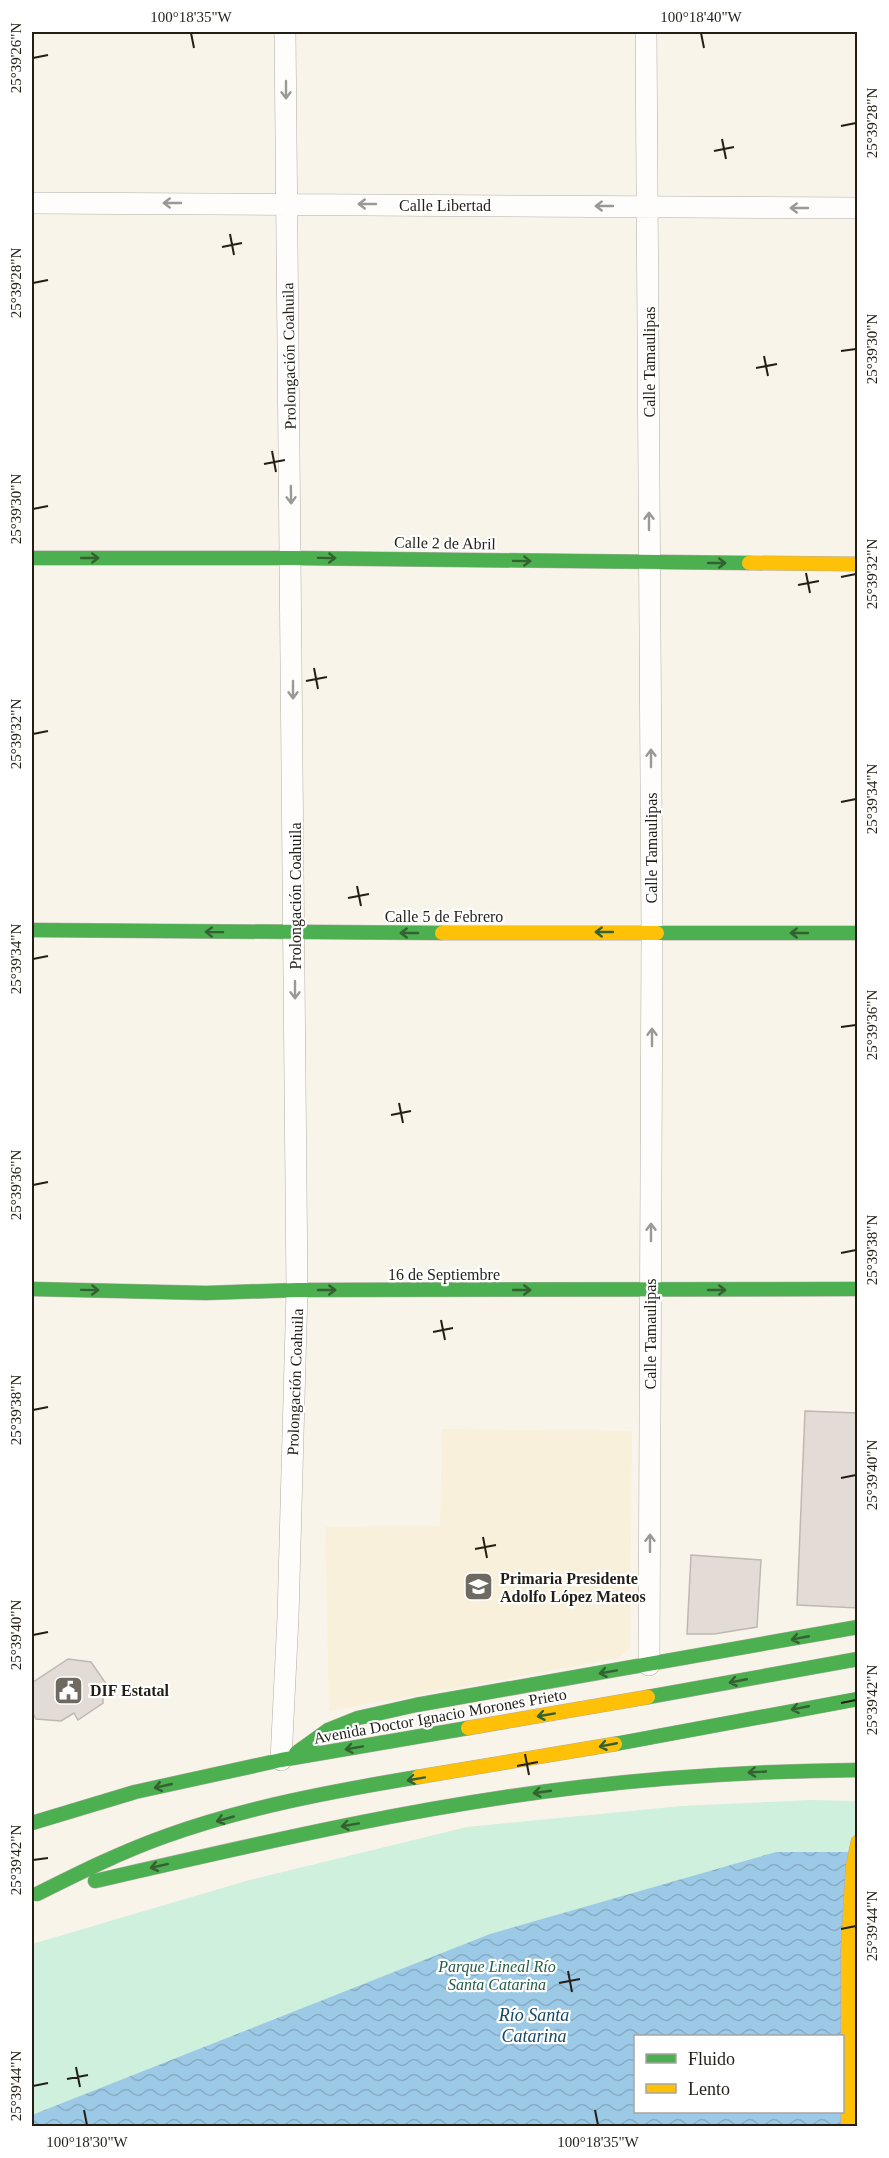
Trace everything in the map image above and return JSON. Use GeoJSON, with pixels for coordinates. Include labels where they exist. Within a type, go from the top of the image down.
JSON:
{"type":"FeatureCollection","features":[{"type":"Feature","properties":{"kind":"main road","name":"Calle 2 de Abril"},"geometry":{"type":"LineString","coordinates":[[32,558],[292,558],[858,564]]}},
{"type":"Feature","properties":{"kind":"main road","name":"Calle 5 de Febrero"},"geometry":{"type":"LineString","coordinates":[[32,930],[295,933],[858,933]]}},
{"type":"Feature","properties":{"kind":"main road","name":"16 de Septiembre"},"geometry":{"type":"LineString","coordinates":[[32,1289],[206,1293],[297,1290],[858,1289]]}},
{"type":"Feature","properties":{"kind":"main road"},"geometry":{"type":"LineString","coordinates":[[285,1760],[328,1730],[358,1718],[416,1705],[858,1627]]}},
{"type":"Feature","properties":{"kind":"main road","name":"Avenida Doctor Ignacio Morones Prieto"},"geometry":{"type":"LineString","coordinates":[[32,1823],[135,1792],[285,1760],[858,1659]]}},
{"type":"Feature","properties":{"kind":"main road"},"geometry":{"type":"LineString","coordinates":[[34,1895],[106,1858],[171,1834],[237,1815],[323,1795],[573,1752],[858,1699]]}},
{"type":"Feature","properties":{"kind":"main road"},"geometry":{"type":"LineString","coordinates":[[34,1895],[315,1831],[540,1792],[680,1776],[784,1770],[858,1770]]}},
{"type":"Feature","properties":{"kind":"main road"},"geometry":{"type":"LineString","coordinates":[[848,2127],[848,1950],[853,1866],[858,1842]]}},
{"type":"Feature","properties":{"kind":"main road"},"geometry":{"type":"LineString","coordinates":[[848,1950],[858,1914]]}},
{"type":"Feature","properties":{"kind":"street","name":"Prolongación Coahuila"},"geometry":{"type":"LineString","coordinates":[[285,32],[292,558],[297,1290],[285,1760]]}},
{"type":"Feature","properties":{"kind":"street","name":"Calle Tamaulipas"},"geometry":{"type":"LineString","coordinates":[[646,32],[652,932],[649,1665]]}},
{"type":"Feature","properties":{"kind":"street","name":"Calle Libertad"},"geometry":{"type":"LineString","coordinates":[[32,203],[858,208]]}},
{"type":"Feature","properties":{"kind":"shaded area","name":"Primaria Presidente Adolfo López Mateos"},"geometry":{"type":"Polygon","coordinates":[[[442,1429],[632,1431],[630,1648],[619,1658],[329,1711],[325,1527],[440,1526],[442,1429]]]}},
{"type":"Feature","properties":{"kind":"green space","name":"Parque Lineal Río Santa Catarina"},"geometry":{"type":"Polygon","coordinates":[[[811,1800],[857,1801],[857,2126],[32,2126],[32,1944],[246,1881],[467,1827],[682,1806],[811,1800]]]}},
{"type":"Feature","properties":{"kind":"water","name":"Río Santa Catarina"},"geometry":{"type":"Polygon","coordinates":[[[776,1852],[857,1852],[857,2126],[32,2126],[32,2115],[490,1934],[776,1852]]]}},
{"type":"Feature","properties":{"kind":"building"},"geometry":{"type":"Polygon","coordinates":[[[805,1411],[858,1413],[858,1608],[797,1605],[805,1411]]]}},
{"type":"Feature","properties":{"kind":"building"},"geometry":{"type":"Polygon","coordinates":[[[691,1555],[761,1560],[757,1627],[714,1634],[687,1634],[691,1555]]]}},
{"type":"Feature","properties":{"kind":"building","name":"DIF Estatal"},"geometry":{"type":"Polygon","coordinates":[[[68,1659],[91,1662],[109,1688],[103,1693],[103,1703],[78,1720],[74,1713],[61,1721],[36,1719],[32,1712],[32,1683],[68,1659]]]}},
{"type":"Feature","properties":{"kind":"traffic: fast"},"geometry":{"type":"LineString","coordinates":[[32,558],[292,558],[749,563]]}},
{"type":"Feature","properties":{"kind":"traffic: fast"},"geometry":{"type":"LineString","coordinates":[[32,930],[442,933]]}},
{"type":"Feature","properties":{"kind":"traffic: fast"},"geometry":{"type":"LineString","coordinates":[[657,933],[858,933]]}},
{"type":"Feature","properties":{"kind":"traffic: fast"},"geometry":{"type":"LineString","coordinates":[[32,1289],[206,1293],[297,1290],[858,1289]]}},
{"type":"Feature","properties":{"kind":"traffic: fast"},"geometry":{"type":"LineString","coordinates":[[296,1753],[328,1730],[358,1718],[416,1705],[858,1627]]}},
{"type":"Feature","properties":{"kind":"traffic: fast"},"geometry":{"type":"LineString","coordinates":[[648,1697],[858,1659]]}},
{"type":"Feature","properties":{"kind":"traffic: fast"},"geometry":{"type":"LineString","coordinates":[[615,1744],[858,1699]]}},
{"type":"Feature","properties":{"kind":"traffic: fast"},"geometry":{"type":"LineString","coordinates":[[32,1823],[135,1792],[281,1760],[468,1728]]}},
{"type":"Feature","properties":{"kind":"traffic: fast"},"geometry":{"type":"LineString","coordinates":[[95,1881],[337,1827],[520,1795],[685,1777],[858,1770]]}},
{"type":"Feature","properties":{"kind":"traffic: fast"},"geometry":{"type":"LineString","coordinates":[[37,1894],[133,1849],[197,1826],[290,1801],[418,1777]]}},
{"type":"Feature","properties":{"kind":"traffic: fast"},"geometry":{"type":"LineString","coordinates":[[848,1950],[858,1914]]}},
{"type":"Feature","properties":{"kind":"traffic: slow"},"geometry":{"type":"LineString","coordinates":[[749,563],[858,564]]}},
{"type":"Feature","properties":{"kind":"traffic: slow"},"geometry":{"type":"LineString","coordinates":[[442,933],[657,933]]}},
{"type":"Feature","properties":{"kind":"traffic: slow"},"geometry":{"type":"LineString","coordinates":[[468,1728],[648,1697]]}},
{"type":"Feature","properties":{"kind":"traffic: slow"},"geometry":{"type":"LineString","coordinates":[[418,1777],[615,1744]]}},
{"type":"Feature","properties":{"kind":"traffic: slow"},"geometry":{"type":"LineString","coordinates":[[848,2126],[848,1950],[853,1866],[858,1842]]}},
{"type":"Feature","properties":{"kind":"place","name":"Primaria Presidente Adolfo López Mateos"},"geometry":{"type":"Point","coordinates":[479,1587]}},
{"type":"Feature","properties":{"kind":"place","name":"DIF Estatal"},"geometry":{"type":"Point","coordinates":[69,1690]}}]}
